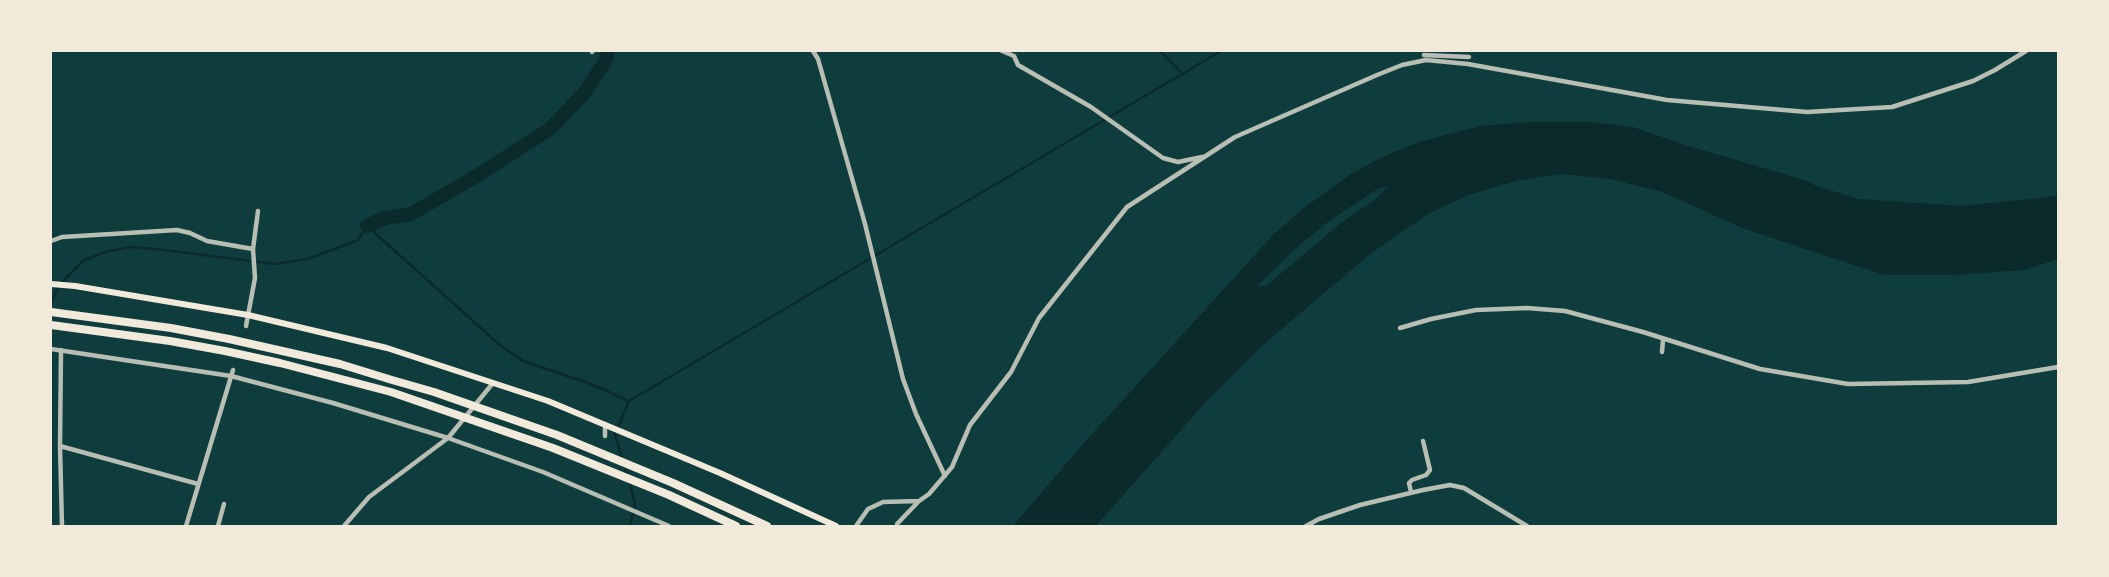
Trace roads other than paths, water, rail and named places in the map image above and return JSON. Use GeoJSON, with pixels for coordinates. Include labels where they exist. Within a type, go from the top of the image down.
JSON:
{"type":"FeatureCollection","features":[{"type":"Feature","properties":{"kind":"highway"},"geometry":{"type":"LineString","coordinates":[[51,312],[171,328],[237,340],[340,364],[434,392],[557,435],[673,483],[767,526]]}},
{"type":"Feature","properties":{"kind":"highway"},"geometry":{"type":"LineString","coordinates":[[51,325],[170,341],[262,359],[336,377],[429,404],[499,428],[669,496],[736,526]]}},
{"type":"Feature","properties":{"kind":"main road"},"geometry":{"type":"LineString","coordinates":[[51,284],[75,286],[248,315],[387,348],[548,400],[720,472],[836,526]]}},
{"type":"Feature","properties":{"kind":"street"},"geometry":{"type":"LineString","coordinates":[[813,51],[818,59],[865,224],[903,379],[916,414],[945,476]]}},
{"type":"Feature","properties":{"kind":"street"},"geometry":{"type":"LineString","coordinates":[[1002,51],[1014,56],[1018,65],[1091,107],[1163,158],[1178,162],[1203,157]]}},
{"type":"Feature","properties":{"kind":"street"},"geometry":{"type":"LineString","coordinates":[[1424,55],[1666,100],[1807,112],[1892,107],[1972,81],[1996,70],[2026,51]]}},
{"type":"Feature","properties":{"kind":"street"},"geometry":{"type":"LineString","coordinates":[[897,524],[945,476],[960,450],[970,425],[1011,372],[1038,318],[1106,232],[1134,201],[1235,137],[1377,75],[1424,55],[1469,57]]}},
{"type":"Feature","properties":{"kind":"street"},"geometry":{"type":"LineString","coordinates":[[246,326],[255,278],[253,249],[258,212]]}},
{"type":"Feature","properties":{"kind":"street"},"geometry":{"type":"LineString","coordinates":[[51,240],[62,236],[177,230],[190,233],[207,241],[253,249]]}},
{"type":"Feature","properties":{"kind":"street"},"geometry":{"type":"LineString","coordinates":[[1400,328],[1431,319],[1476,310],[1536,309],[1575,312],[1760,369],[1848,384],[1968,382],[2058,367]]}},
{"type":"Feature","properties":{"kind":"street"},"geometry":{"type":"LineString","coordinates":[[1662,352],[1663,340]]}},
{"type":"Feature","properties":{"kind":"street"},"geometry":{"type":"LineString","coordinates":[[51,349],[231,376],[448,438],[543,472],[629,506],[669,526]]}},
{"type":"Feature","properties":{"kind":"street"},"geometry":{"type":"LineString","coordinates":[[61,350],[60,446],[62,526]]}},
{"type":"Feature","properties":{"kind":"street"},"geometry":{"type":"LineString","coordinates":[[186,526],[233,370]]}},
{"type":"Feature","properties":{"kind":"street"},"geometry":{"type":"LineString","coordinates":[[344,526],[369,497],[448,438],[493,383]]}},
{"type":"Feature","properties":{"kind":"street"},"geometry":{"type":"LineString","coordinates":[[604,424],[605,436]]}},
{"type":"Feature","properties":{"kind":"street"},"geometry":{"type":"LineString","coordinates":[[1412,492],[1409,483],[1426,475],[1430,470],[1423,441]]}},
{"type":"Feature","properties":{"kind":"street"},"geometry":{"type":"LineString","coordinates":[[60,446],[198,484]]}},
{"type":"Feature","properties":{"kind":"street"},"geometry":{"type":"LineString","coordinates":[[1306,526],[1319,519],[1360,505],[1450,485],[1464,488],[1527,526]]}},
{"type":"Feature","properties":{"kind":"street"},"geometry":{"type":"LineString","coordinates":[[856,526],[868,509],[883,502],[919,501]]}},
{"type":"Feature","properties":{"kind":"street"},"geometry":{"type":"LineString","coordinates":[[218,526],[224,504]]}},
{"type":"Feature","properties":{"kind":"water"},"geometry":{"type":"Polygon","coordinates":[[[1527,122],[1590,122],[1633,127],[1685,145],[1808,181],[1816,186],[1859,199],[1962,206],[2058,196],[2058,259],[2024,270],[1954,275],[1884,275],[1742,228],[1662,192],[1611,179],[1562,174],[1520,180],[1468,195],[1428,214],[1370,254],[1264,344],[1203,405],[1096,526],[1013,526],[1083,444],[1274,234],[1305,207],[1351,174],[1380,158],[1422,141],[1481,126],[1527,122]],[[1389,185],[1376,190],[1329,221],[1296,248],[1257,286],[1266,286],[1341,223],[1377,198],[1389,185]]]}},
{"type":"Feature","properties":{"kind":"waterway"},"geometry":{"type":"LineString","coordinates":[[367,226],[385,218],[411,214],[480,174],[551,128],[585,92],[605,62],[608,51]]}},
{"type":"Feature","properties":{"kind":"waterway"},"geometry":{"type":"LineString","coordinates":[[1160,51],[1183,74]]}},
{"type":"Feature","properties":{"kind":"waterway"},"geometry":{"type":"LineString","coordinates":[[622,459],[615,434],[629,401],[1221,51]]}},
{"type":"Feature","properties":{"kind":"waterway"},"geometry":{"type":"LineString","coordinates":[[61,283],[83,261],[105,252],[130,247],[274,264],[308,259],[358,240],[367,226],[501,346],[523,361],[591,384],[629,401]]}},
{"type":"Feature","properties":{"kind":"waterway"},"geometry":{"type":"LineString","coordinates":[[51,304],[58,287]]}},
{"type":"Feature","properties":{"kind":"waterway"},"geometry":{"type":"LineString","coordinates":[[624,465],[627,476]]}},
{"type":"Feature","properties":{"kind":"waterway"},"geometry":{"type":"LineString","coordinates":[[629,481],[635,504],[630,526]]}}]}
